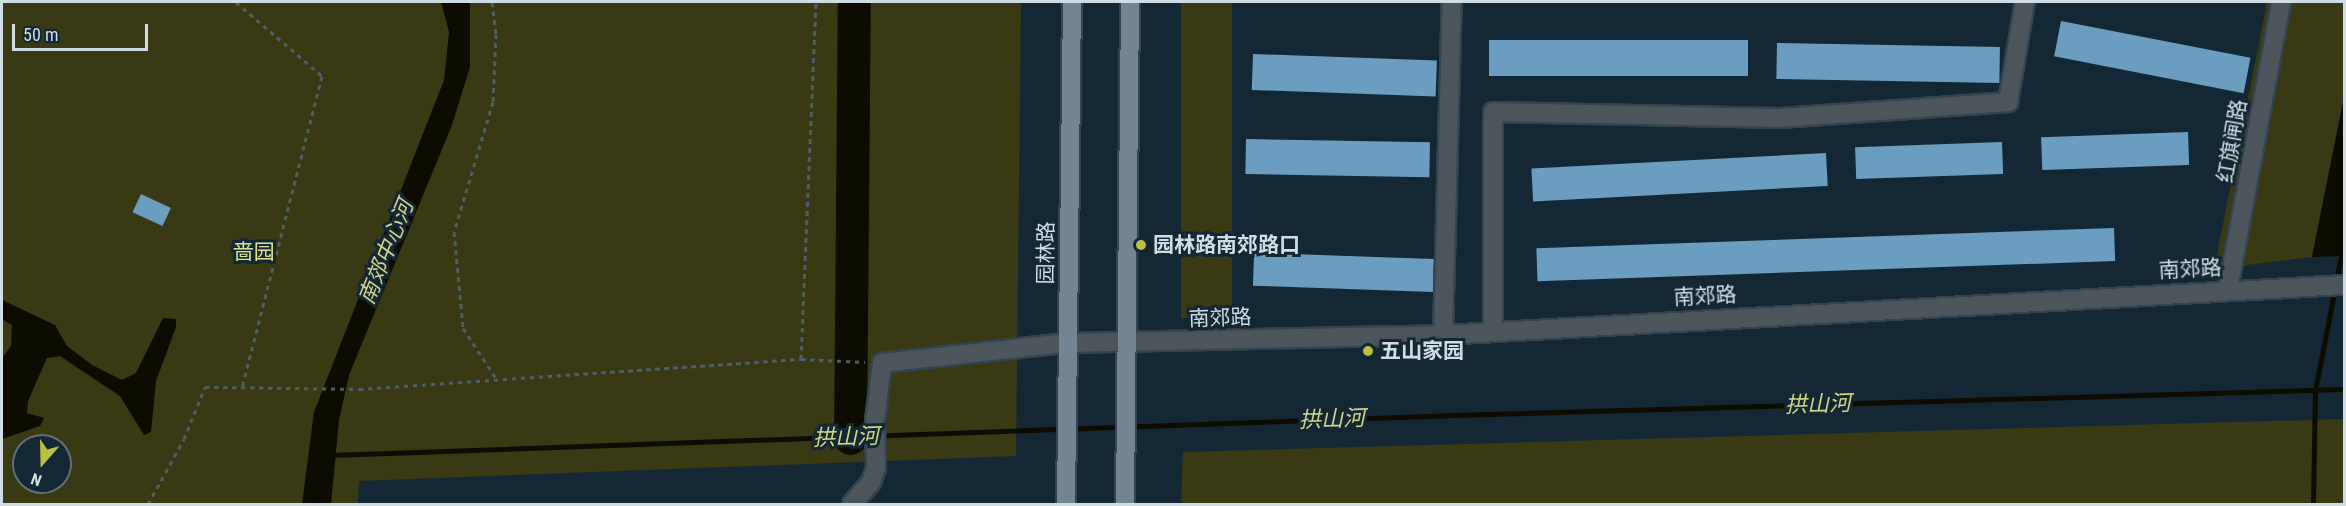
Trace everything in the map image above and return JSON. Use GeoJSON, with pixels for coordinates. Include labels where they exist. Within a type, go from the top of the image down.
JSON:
{"type":"FeatureCollection","features":[{"type":"Feature","properties":{"kind":"main road","name":"园林路"},"geometry":{"type":"LineString","coordinates":[[1066,504],[1072,2]]}},
{"type":"Feature","properties":{"kind":"main road"},"geometry":{"type":"LineString","coordinates":[[1125,504],[1130,2]]}},
{"type":"Feature","properties":{"kind":"street"},"geometry":{"type":"LineString","coordinates":[[1443,335],[1452,2]]}},
{"type":"Feature","properties":{"kind":"street"},"geometry":{"type":"LineString","coordinates":[[1493,329],[1493,112],[1780,118],[2008,102],[2025,2]]}},
{"type":"Feature","properties":{"kind":"street","name":"红旗闸路"},"geometry":{"type":"LineString","coordinates":[[2228,290],[2281,2]]}},
{"type":"Feature","properties":{"kind":"street","name":"南郊路"},"geometry":{"type":"LineString","coordinates":[[882,363],[1067,344],[1443,335],[1493,329],[2344,285]]}},
{"type":"Feature","properties":{"kind":"street"},"geometry":{"type":"LineString","coordinates":[[852,504],[876,468],[875,421],[882,363]]}},
{"type":"Feature","properties":{"kind":"path"},"geometry":{"type":"LineString","coordinates":[[236,2],[322,76],[242,387]]}},
{"type":"Feature","properties":{"kind":"path"},"geometry":{"type":"LineString","coordinates":[[492,2],[496,34],[493,102],[454,232],[463,328],[497,380]]}},
{"type":"Feature","properties":{"kind":"path"},"geometry":{"type":"LineString","coordinates":[[801,359],[816,2]]}},
{"type":"Feature","properties":{"kind":"path"},"geometry":{"type":"LineString","coordinates":[[148,504],[184,439],[206,387],[359,389],[801,359],[882,363]]}},
{"type":"Feature","properties":{"kind":"green space","name":"啬园"},"geometry":{"type":"Polygon","coordinates":[[[2,2],[1021,2],[1016,456],[359,481],[358,504],[2,504],[2,2]]]}},
{"type":"Feature","properties":{"kind":"green space"},"geometry":{"type":"Polygon","coordinates":[[[1181,2],[1232,2],[1232,318],[1181,318],[1181,2]]]}},
{"type":"Feature","properties":{"kind":"green space"},"geometry":{"type":"Polygon","coordinates":[[[2267,2],[2344,2],[2344,95],[2312,257],[2214,269],[2267,2]]]}},
{"type":"Feature","properties":{"kind":"green space"},"geometry":{"type":"Polygon","coordinates":[[[2344,419],[2344,504],[1181,504],[1183,452],[2344,419]]]}},
{"type":"Feature","properties":{"kind":"water","name":"南郊中心河"},"geometry":{"type":"Polygon","coordinates":[[[441,2],[470,2],[470,67],[452,125],[349,375],[339,420],[331,504],[302,504],[314,412],[444,80],[449,32],[441,2]]]}},
{"type":"Feature","properties":{"kind":"water"},"geometry":{"type":"Polygon","coordinates":[[[2344,98],[2344,256],[2312,257],[2344,98]]]}},
{"type":"Feature","properties":{"kind":"water"},"geometry":{"type":"Polygon","coordinates":[[[2,300],[55,325],[67,346],[92,365],[122,380],[136,373],[163,318],[176,319],[176,327],[156,381],[151,432],[144,435],[120,396],[60,356],[47,358],[28,401],[27,413],[44,418],[40,426],[2,439],[2,358],[11,346],[12,325],[2,319],[2,300]]]}},
{"type":"Feature","properties":{"kind":"building"},"geometry":{"type":"Polygon","coordinates":[[[2061,21],[2250,58],[2244,93],[2054,56],[2061,21]]]}},
{"type":"Feature","properties":{"kind":"building"},"geometry":{"type":"Polygon","coordinates":[[[1489,40],[1748,40],[1748,76],[1489,76],[1489,40]]]}},
{"type":"Feature","properties":{"kind":"building"},"geometry":{"type":"Polygon","coordinates":[[[1777,43],[2000,47],[1999,83],[1776,79],[1777,43]]]}},
{"type":"Feature","properties":{"kind":"building"},"geometry":{"type":"Polygon","coordinates":[[[1253,54],[1437,60],[1436,96],[1252,90],[1253,54]]]}},
{"type":"Feature","properties":{"kind":"building"},"geometry":{"type":"Polygon","coordinates":[[[2188,132],[2189,165],[2042,170],[2041,137],[2188,132]]]}},
{"type":"Feature","properties":{"kind":"building"},"geometry":{"type":"Polygon","coordinates":[[[1246,139],[1430,142],[1429,177],[1245,174],[1246,139]]]}},
{"type":"Feature","properties":{"kind":"building"},"geometry":{"type":"Polygon","coordinates":[[[2002,142],[2003,174],[1856,179],[1855,147],[2002,142]]]}},
{"type":"Feature","properties":{"kind":"building"},"geometry":{"type":"Polygon","coordinates":[[[1826,153],[1828,186],[1533,201],[1531,168],[1826,153]]]}},
{"type":"Feature","properties":{"kind":"building"},"geometry":{"type":"Polygon","coordinates":[[[141,194],[171,208],[162,226],[133,212],[141,194]]]}},
{"type":"Feature","properties":{"kind":"building"},"geometry":{"type":"Polygon","coordinates":[[[2114,228],[2115,261],[1538,281],[1536,248],[2114,228]]]}},
{"type":"Feature","properties":{"kind":"building"},"geometry":{"type":"Polygon","coordinates":[[[1254,253],[1434,259],[1433,292],[1253,286],[1254,253]]]}},
{"type":"Feature","properties":{"kind":"waterway"},"geometry":{"type":"LineString","coordinates":[[850,438],[854,2]]}},
{"type":"Feature","properties":{"kind":"waterway"},"geometry":{"type":"LineString","coordinates":[[2313,504],[2315,391],[2344,241]]}},
{"type":"Feature","properties":{"kind":"waterway","name":"拱山河"},"geometry":{"type":"LineString","coordinates":[[331,455],[1454,415],[2344,389]]}},
{"type":"Feature","properties":{"kind":"place","name":"园林路南郊路口"},"geometry":{"type":"Point","coordinates":[1141,245]}},
{"type":"Feature","properties":{"kind":"place","name":"五山家园"},"geometry":{"type":"Point","coordinates":[1368,351]}}]}
